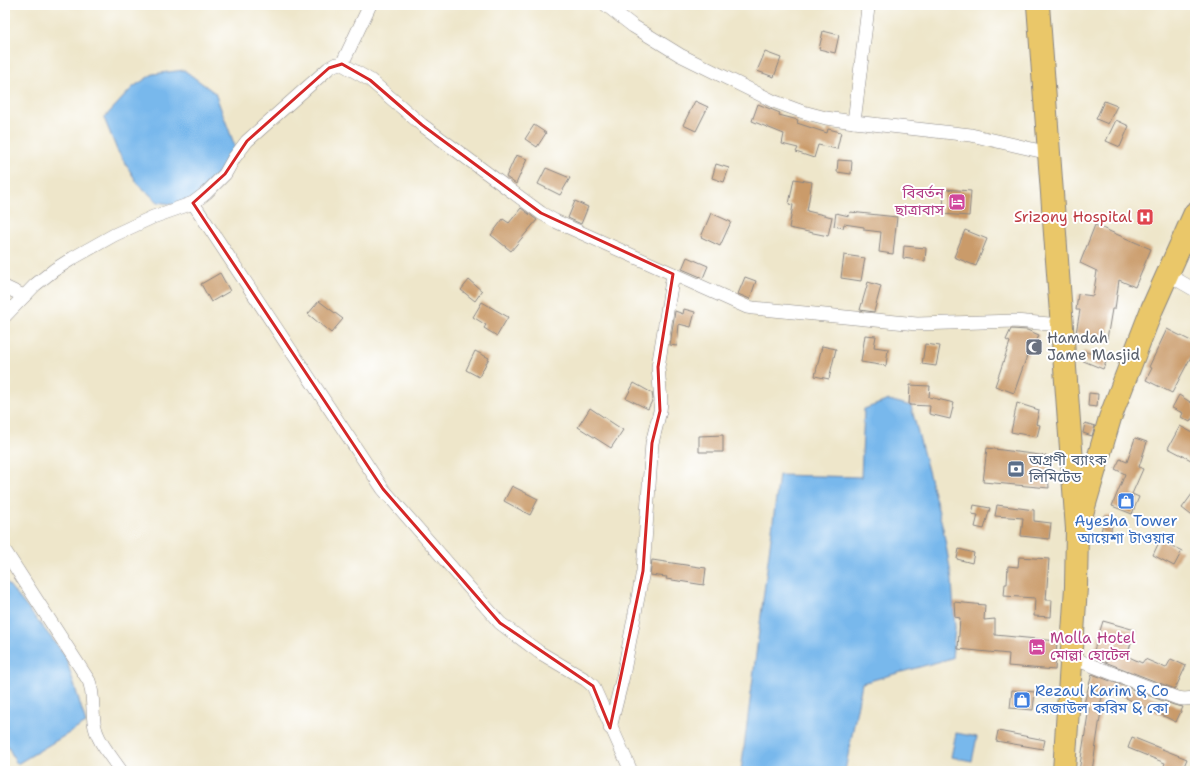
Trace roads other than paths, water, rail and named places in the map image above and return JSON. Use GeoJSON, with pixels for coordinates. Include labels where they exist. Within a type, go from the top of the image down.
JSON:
{"type":"FeatureCollection","features":[{"type":"Feature","properties":{"kind":"highway"},"geometry":{"type":"LineString","coordinates":[[1038,5],[1077,529],[1076,587],[1064,771]]}},
{"type":"Feature","properties":{"kind":"highway"},"geometry":{"type":"LineString","coordinates":[[1077,529],[1110,418],[1152,308],[1195,213]]}},
{"type":"Feature","properties":{"kind":"street"},"geometry":{"type":"LineString","coordinates":[[342,64],[370,5]]}},
{"type":"Feature","properties":{"kind":"street"},"geometry":{"type":"LineString","coordinates":[[606,5],[633,26],[680,55],[773,102],[826,118],[971,135],[1049,153]]}},
{"type":"Feature","properties":{"kind":"street"},"geometry":{"type":"LineString","coordinates":[[854,122],[868,8]]}},
{"type":"Feature","properties":{"kind":"street"},"geometry":{"type":"LineString","coordinates":[[5,316],[35,285],[54,270],[114,235],[153,217],[193,203],[206,193],[225,174],[234,158],[247,141],[329,68],[336,64],[342,64],[370,80],[422,125],[541,213],[555,221],[747,307],[917,324],[1015,322],[1061,325]]}},
{"type":"Feature","properties":{"kind":"street"},"geometry":{"type":"LineString","coordinates":[[193,203],[383,489],[500,623],[539,652],[586,680],[593,686],[610,728],[631,771]]}},
{"type":"Feature","properties":{"kind":"street"},"geometry":{"type":"LineString","coordinates":[[610,728],[623,676],[644,570],[652,443],[661,401],[658,367],[673,274]]}},
{"type":"Feature","properties":{"kind":"street"},"geometry":{"type":"LineString","coordinates":[[1167,274],[1195,290]]}},
{"type":"Feature","properties":{"kind":"street"},"geometry":{"type":"LineString","coordinates":[[5,287],[24,296]]}},
{"type":"Feature","properties":{"kind":"street"},"geometry":{"type":"LineString","coordinates":[[5,551],[89,681],[92,690],[94,723],[100,741],[121,771]]}},
{"type":"Feature","properties":{"kind":"street"},"geometry":{"type":"LineString","coordinates":[[1072,658],[1177,698],[1195,698]]}},
{"type":"Feature","properties":{"kind":"water"},"geometry":{"type":"Polygon","coordinates":[[[184,70],[215,93],[236,149],[225,171],[196,197],[177,205],[158,202],[138,184],[117,150],[104,118],[133,87],[153,74],[184,70]]]}},
{"type":"Feature","properties":{"kind":"water"},"geometry":{"type":"Polygon","coordinates":[[[889,400],[911,406],[943,528],[952,580],[955,629],[952,658],[862,683],[845,771],[741,771],[779,475],[861,477],[864,409],[889,400]]]}},
{"type":"Feature","properties":{"kind":"water"},"geometry":{"type":"Polygon","coordinates":[[[5,580],[65,655],[86,723],[17,764],[5,741],[5,580]]]}},
{"type":"Feature","properties":{"kind":"water"},"geometry":{"type":"Polygon","coordinates":[[[956,733],[977,737],[972,761],[951,757],[956,733]]]}},
{"type":"Feature","properties":{"kind":"place","name":"বিবর্তন ছাত্রাবাস"},"geometry":{"type":"Point","coordinates":[957,202]}},
{"type":"Feature","properties":{"kind":"place","name":"Srizony Hospital"},"geometry":{"type":"Point","coordinates":[1145,217]}},
{"type":"Feature","properties":{"kind":"place","name":"Hamdah Jame Masjid"},"geometry":{"type":"Point","coordinates":[1034,347]}},
{"type":"Feature","properties":{"kind":"place","name":"অগ্রণী ব্যাংক লিমিটেড"},"geometry":{"type":"Point","coordinates":[1016,469]}},
{"type":"Feature","properties":{"kind":"place","name":"Ayesha Tower আয়েশা টাওয়ার"},"geometry":{"type":"Point","coordinates":[1126,501]}},
{"type":"Feature","properties":{"kind":"place","name":"Molla Hotel মোল্লা হোটেল"},"geometry":{"type":"Point","coordinates":[1037,647]}},
{"type":"Feature","properties":{"kind":"place","name":"Rezaul Karim & Co রেজাউল করিম & কো"},"geometry":{"type":"Point","coordinates":[1022,700]}}]}
